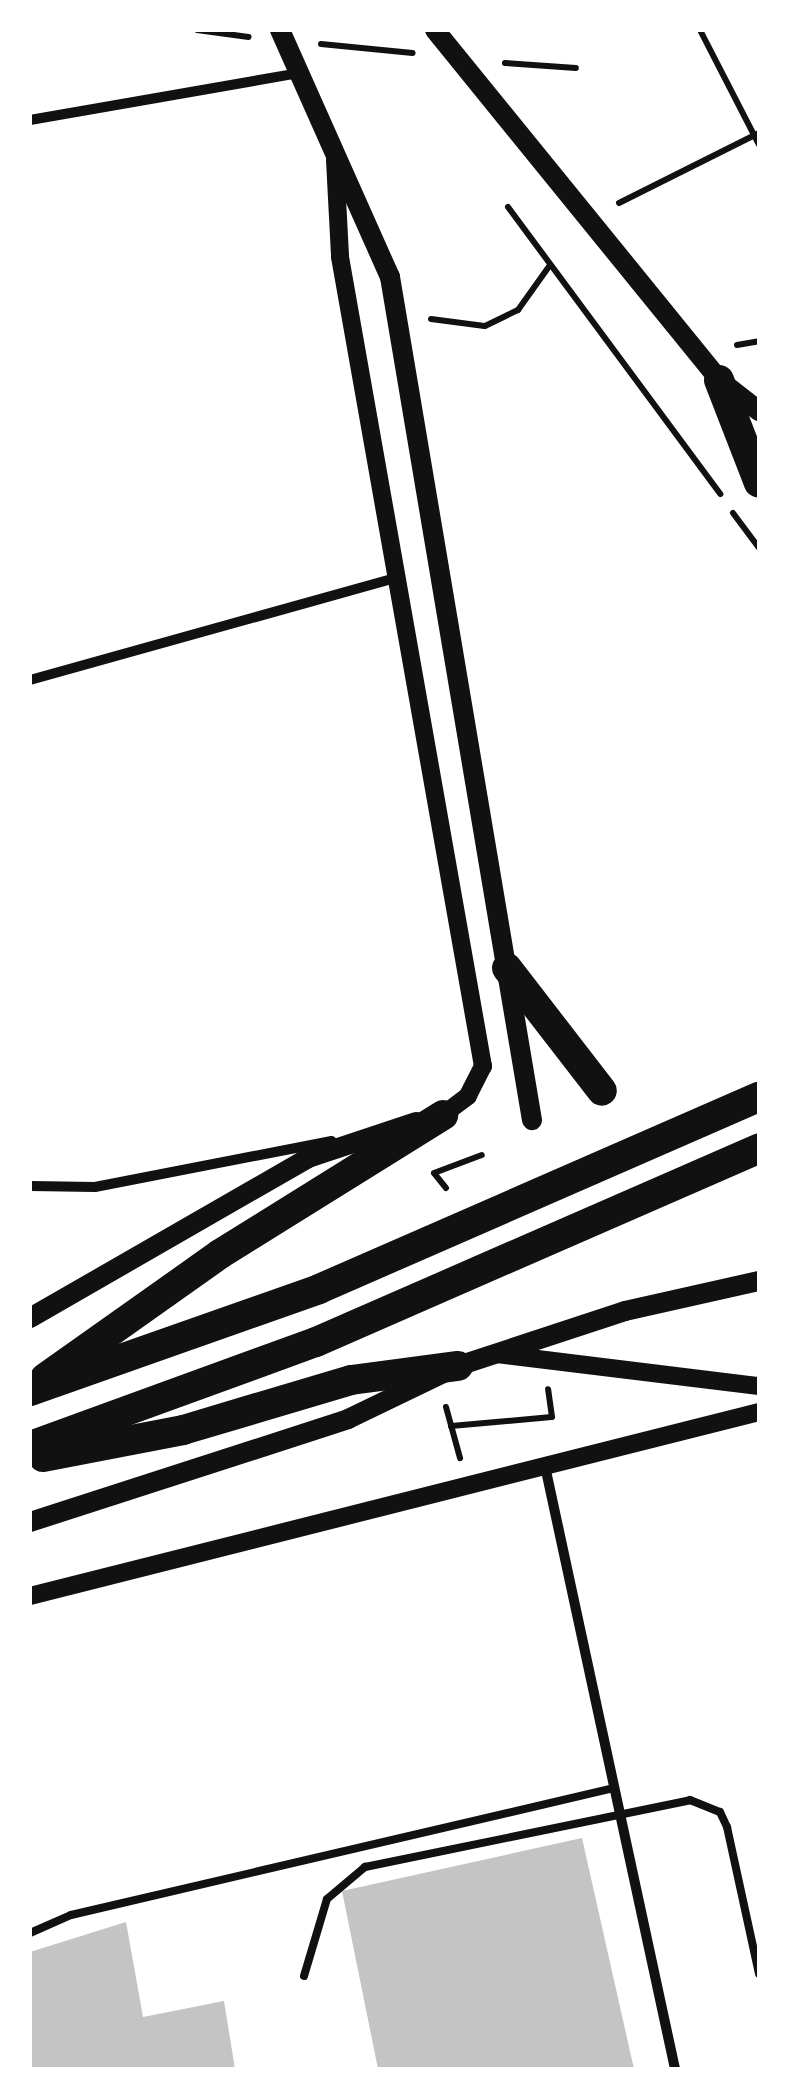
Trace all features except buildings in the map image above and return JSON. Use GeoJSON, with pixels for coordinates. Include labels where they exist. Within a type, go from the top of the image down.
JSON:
{"type":"FeatureCollection","features":[{"type":"Feature","properties":{"kind":"highway"},"geometry":{"type":"LineString","coordinates":[[719,380],[759,484]]}},
{"type":"Feature","properties":{"kind":"highway"},"geometry":{"type":"LineString","coordinates":[[506,968],[602,1091]]}},
{"type":"Feature","properties":{"kind":"highway"},"geometry":{"type":"LineString","coordinates":[[30,1390],[319,1289],[759,1097]]}},
{"type":"Feature","properties":{"kind":"highway"},"geometry":{"type":"LineString","coordinates":[[30,1390],[220,1254],[442,1115]]}},
{"type":"Feature","properties":{"kind":"highway"},"geometry":{"type":"LineString","coordinates":[[30,1446],[316,1342],[759,1148]]}},
{"type":"Feature","properties":{"kind":"highway"},"geometry":{"type":"LineString","coordinates":[[30,1459],[184,1430],[351,1380],[448,1372]]}},
{"type":"Feature","properties":{"kind":"main road"},"geometry":{"type":"LineString","coordinates":[[280,30],[335,144],[390,277],[532,1120]]}},
{"type":"Feature","properties":{"kind":"main road"},"geometry":{"type":"LineString","coordinates":[[435,30],[719,380],[759,412]]}},
{"type":"Feature","properties":{"kind":"main road"},"geometry":{"type":"LineString","coordinates":[[30,1318],[308,1158],[442,1115]]}},
{"type":"Feature","properties":{"kind":"main road"},"geometry":{"type":"LineString","coordinates":[[30,1522],[320,1429],[496,1354],[759,1281]]}},
{"type":"Feature","properties":{"kind":"street"},"geometry":{"type":"LineString","coordinates":[[30,120],[300,73]]}},
{"type":"Feature","properties":{"kind":"street"},"geometry":{"type":"LineString","coordinates":[[335,144],[340,256],[400,576],[483,1066],[468,1096],[442,1115]]}},
{"type":"Feature","properties":{"kind":"street"},"geometry":{"type":"LineString","coordinates":[[30,680],[400,576]]}},
{"type":"Feature","properties":{"kind":"street"},"geometry":{"type":"LineString","coordinates":[[30,1186],[95,1187],[377,1133]]}},
{"type":"Feature","properties":{"kind":"street"},"geometry":{"type":"LineString","coordinates":[[496,1354],[759,1386]]}},
{"type":"Feature","properties":{"kind":"street"},"geometry":{"type":"LineString","coordinates":[[30,1596],[759,1412]]}},
{"type":"Feature","properties":{"kind":"street"},"geometry":{"type":"LineString","coordinates":[[544,1465],[675,2069]]}},
{"type":"Feature","properties":{"kind":"lane"},"geometry":{"type":"LineString","coordinates":[[30,1934],[72,1915],[614,1788]]}},
{"type":"Feature","properties":{"kind":"lane"},"geometry":{"type":"LineString","coordinates":[[304,1976],[342,1879],[619,1810],[690,1800],[720,1812],[759,1974]]}},
{"type":"Feature","properties":{"kind":"path"},"geometry":{"type":"LineString","coordinates":[[197,30],[257,38]]}},
{"type":"Feature","properties":{"kind":"path"},"geometry":{"type":"LineString","coordinates":[[700,30],[759,145]]}},
{"type":"Feature","properties":{"kind":"path"},"geometry":{"type":"LineString","coordinates":[[316,44],[434,56]]}},
{"type":"Feature","properties":{"kind":"path"},"geometry":{"type":"LineString","coordinates":[[494,62],[576,68]]}},
{"type":"Feature","properties":{"kind":"path"},"geometry":{"type":"LineString","coordinates":[[586,220],[756,134]]}},
{"type":"Feature","properties":{"kind":"path"},"geometry":{"type":"LineString","coordinates":[[508,207],[759,548]]}},
{"type":"Feature","properties":{"kind":"path"},"geometry":{"type":"LineString","coordinates":[[390,277],[414,313],[484,326],[518,310],[550,265]]}},
{"type":"Feature","properties":{"kind":"path"},"geometry":{"type":"LineString","coordinates":[[456,1184],[441,1190],[434,1173],[482,1155]]}},
{"type":"Feature","properties":{"kind":"path"},"geometry":{"type":"LineString","coordinates":[[448,1372],[452,1426],[466,1484]]}},
{"type":"Feature","properties":{"kind":"path"},"geometry":{"type":"LineString","coordinates":[[452,1426],[552,1417]]}}]}
